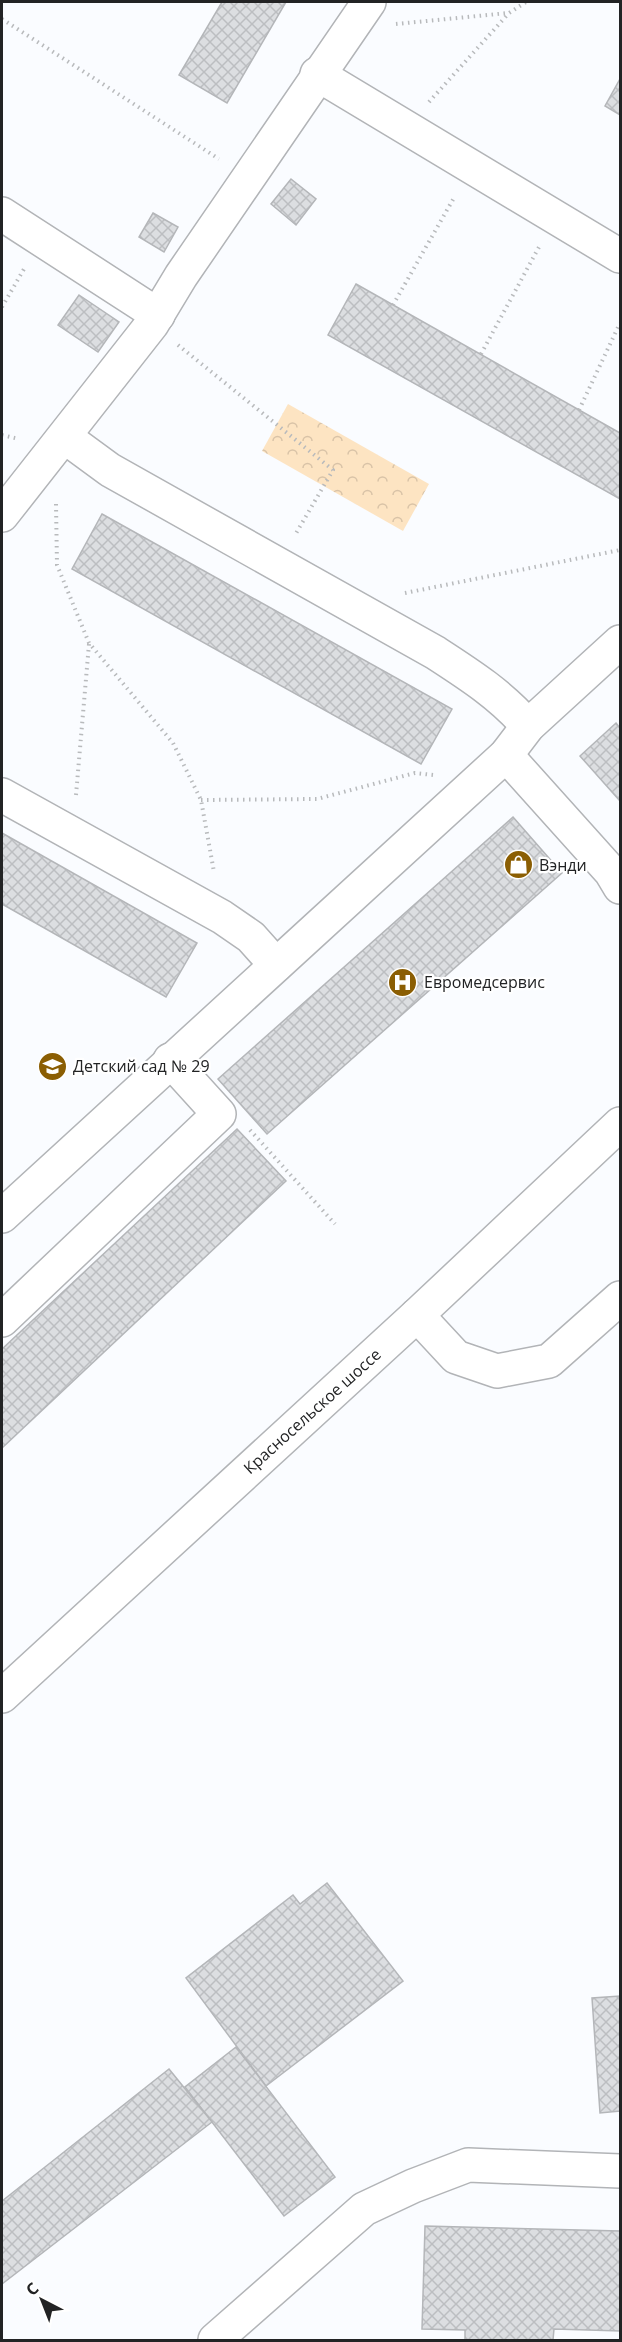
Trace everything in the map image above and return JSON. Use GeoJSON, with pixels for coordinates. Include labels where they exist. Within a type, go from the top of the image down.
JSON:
{"type":"FeatureCollection","features":[{"type":"Feature","properties":{"kind":"main road"},"geometry":{"type":"LineString","coordinates":[[2,515],[61,442],[166,329],[181,276],[317,74],[369,2]]}},
{"type":"Feature","properties":{"kind":"main road"},"geometry":{"type":"LineString","coordinates":[[317,74],[621,256]]}},
{"type":"Feature","properties":{"kind":"main road"},"geometry":{"type":"LineString","coordinates":[[2,214],[166,329]]}},
{"type":"Feature","properties":{"kind":"main road"},"geometry":{"type":"LineString","coordinates":[[61,442],[436,653],[483,683],[507,703],[528,726]]}},
{"type":"Feature","properties":{"kind":"main road"},"geometry":{"type":"LineString","coordinates":[[2,1216],[506,755],[528,726],[621,642]]}},
{"type":"Feature","properties":{"kind":"main road"},"geometry":{"type":"LineString","coordinates":[[506,755],[611,872],[621,887]]}},
{"type":"Feature","properties":{"kind":"main road"},"geometry":{"type":"LineString","coordinates":[[2,795],[222,917],[251,937],[276,965]]}},
{"type":"Feature","properties":{"kind":"main road"},"geometry":{"type":"LineString","coordinates":[[2,1320],[219,1114],[170,1060]]}},
{"type":"Feature","properties":{"kind":"main road","name":"Красносельское шоссе"},"geometry":{"type":"LineString","coordinates":[[2,1696],[417,1315],[621,1124]]}},
{"type":"Feature","properties":{"kind":"main road"},"geometry":{"type":"LineString","coordinates":[[417,1315],[456,1357],[497,1371],[549,1361],[621,1298]]}},
{"type":"Feature","properties":{"kind":"main road"},"geometry":{"type":"LineString","coordinates":[[215,2340],[364,2209],[413,2186],[468,2165],[621,2171]]}},
{"type":"Feature","properties":{"kind":"path"},"geometry":{"type":"LineString","coordinates":[[422,109],[509,13],[526,2]]}},
{"type":"Feature","properties":{"kind":"path"},"geometry":{"type":"LineString","coordinates":[[393,24],[509,13]]}},
{"type":"Feature","properties":{"kind":"path"},"geometry":{"type":"LineString","coordinates":[[2,19],[248,177]]}},
{"type":"Feature","properties":{"kind":"path"},"geometry":{"type":"LineString","coordinates":[[393,305],[472,167]]}},
{"type":"Feature","properties":{"kind":"path"},"geometry":{"type":"LineString","coordinates":[[481,354],[555,217]]}},
{"type":"Feature","properties":{"kind":"path"},"geometry":{"type":"LineString","coordinates":[[2,307],[26,266]]}},
{"type":"Feature","properties":{"kind":"path"},"geometry":{"type":"LineString","coordinates":[[579,410],[621,323]]}},
{"type":"Feature","properties":{"kind":"path"},"geometry":{"type":"LineString","coordinates":[[166,329],[333,470],[292,540]]}},
{"type":"Feature","properties":{"kind":"path"},"geometry":{"type":"LineString","coordinates":[[61,442],[57,565],[89,643],[173,743],[201,800],[222,917]]}},
{"type":"Feature","properties":{"kind":"path"},"geometry":{"type":"LineString","coordinates":[[409,592],[621,550]]}},
{"type":"Feature","properties":{"kind":"path"},"geometry":{"type":"LineString","coordinates":[[73,836],[89,643]]}},
{"type":"Feature","properties":{"kind":"path"},"geometry":{"type":"LineString","coordinates":[[201,800],[317,799],[416,772],[478,780]]}},
{"type":"Feature","properties":{"kind":"path"},"geometry":{"type":"LineString","coordinates":[[219,1114],[239,1118],[335,1224]]}},
{"type":"Feature","properties":{"kind":"green space"},"geometry":{"type":"Polygon","coordinates":[[[288,404],[429,484],[403,531],[262,451],[288,404]]]}},
{"type":"Feature","properties":{"kind":"building"},"geometry":{"type":"Polygon","coordinates":[[[222,2],[286,2],[227,103],[179,75],[222,2]]]}},
{"type":"Feature","properties":{"kind":"building"},"geometry":{"type":"Polygon","coordinates":[[[620,79],[620,115],[605,106],[620,79]]]}},
{"type":"Feature","properties":{"kind":"building"},"geometry":{"type":"Polygon","coordinates":[[[291,179],[316,199],[296,225],[271,204],[291,179]]]}},
{"type":"Feature","properties":{"kind":"building"},"geometry":{"type":"Polygon","coordinates":[[[153,213],[178,227],[164,252],[139,237],[153,213]]]}},
{"type":"Feature","properties":{"kind":"building"},"geometry":{"type":"Polygon","coordinates":[[[356,284],[620,433],[620,499],[328,335],[356,284]]]}},
{"type":"Feature","properties":{"kind":"building"},"geometry":{"type":"Polygon","coordinates":[[[79,295],[119,322],[98,352],[58,325],[79,295]]]}},
{"type":"Feature","properties":{"kind":"building"},"geometry":{"type":"Polygon","coordinates":[[[102,514],[452,709],[421,764],[72,569],[102,514]]]}},
{"type":"Feature","properties":{"kind":"building"},"geometry":{"type":"Polygon","coordinates":[[[616,723],[620,728],[620,801],[580,756],[616,723]]]}},
{"type":"Feature","properties":{"kind":"building"},"geometry":{"type":"Polygon","coordinates":[[[513,817],[562,873],[267,1134],[218,1079],[513,817]]]}},
{"type":"Feature","properties":{"kind":"building"},"geometry":{"type":"Polygon","coordinates":[[[2,833],[197,943],[166,997],[2,904],[2,833]]]}},
{"type":"Feature","properties":{"kind":"building"},"geometry":{"type":"Polygon","coordinates":[[[237,1129],[286,1181],[2,1448],[2,1349],[237,1129]]]}},
{"type":"Feature","properties":{"kind":"building"},"geometry":{"type":"Polygon","coordinates":[[[327,1883],[403,1981],[266,2086],[186,1978],[293,1895],[300,1904],[327,1883]]]}},
{"type":"Feature","properties":{"kind":"building"},"geometry":{"type":"Polygon","coordinates":[[[620,1996],[620,2111],[600,2113],[592,1998],[620,1996]]]}},
{"type":"Feature","properties":{"kind":"building"},"geometry":{"type":"Polygon","coordinates":[[[236,2047],[335,2177],[284,2216],[185,2087],[236,2047]]]}},
{"type":"Feature","properties":{"kind":"building"},"geometry":{"type":"Polygon","coordinates":[[[169,2069],[212,2122],[2,2284],[2,2201],[169,2069]]]}},
{"type":"Feature","properties":{"kind":"building"},"geometry":{"type":"Polygon","coordinates":[[[425,2226],[620,2231],[620,2331],[554,2329],[553,2340],[465,2340],[465,2330],[422,2329],[425,2226]]]}},
{"type":"Feature","properties":{"kind":"place","name":"Вэнди"},"geometry":{"type":"Point","coordinates":[518,865]}},
{"type":"Feature","properties":{"kind":"place","name":"Евромедсервис"},"geometry":{"type":"Point","coordinates":[403,982]}},
{"type":"Feature","properties":{"kind":"place","name":"Детский сад № 29"},"geometry":{"type":"Point","coordinates":[52,1066]}}]}
